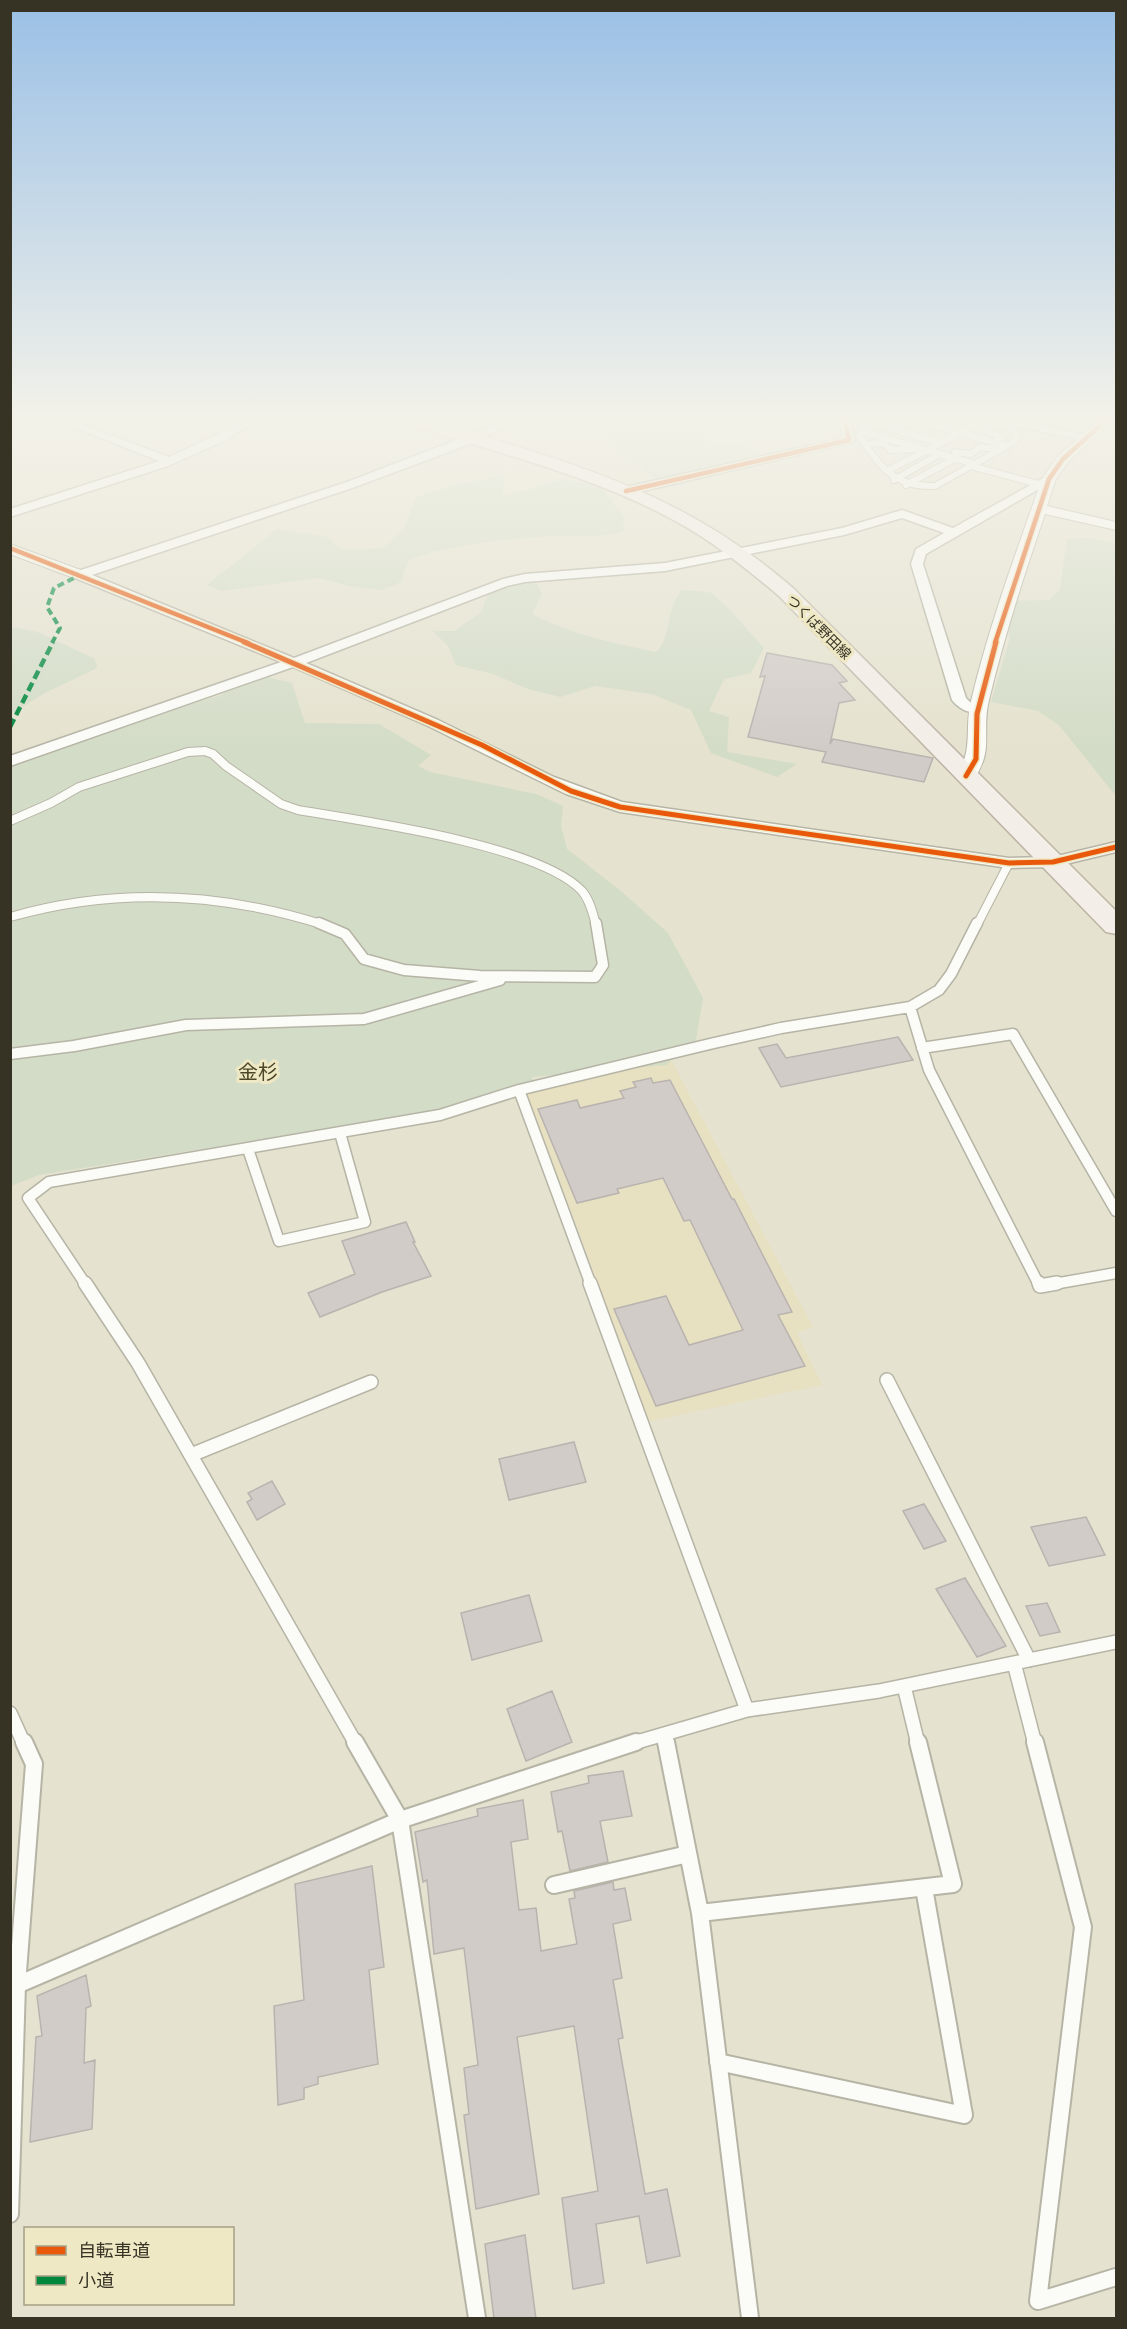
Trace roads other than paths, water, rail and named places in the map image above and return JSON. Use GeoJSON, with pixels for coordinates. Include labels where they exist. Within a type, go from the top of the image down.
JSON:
{"type":"FeatureCollection","features":[{"type":"Feature","properties":{"kind":"main road","name":"つくば野田線"},"geometry":{"type":"LineString","coordinates":[[706,531],[739,552],[787,593],[1116,926]]}},
{"type":"Feature","properties":{"kind":"street"},"geometry":{"type":"LineString","coordinates":[[80,575],[215,531]]}},
{"type":"Feature","properties":{"kind":"street"},"geometry":{"type":"LineString","coordinates":[[10,761],[295,662],[503,583],[525,578],[665,567],[845,531]]}},
{"type":"Feature","properties":{"kind":"street"},"geometry":{"type":"LineString","coordinates":[[949,531],[956,533]]}},
{"type":"Feature","properties":{"kind":"street"},"geometry":{"type":"LineString","coordinates":[[960,531],[920,552],[917,564],[959,700],[966,706],[977,709]]}},
{"type":"Feature","properties":{"kind":"street"},"geometry":{"type":"LineString","coordinates":[[966,776],[978,759],[975,726],[977,709],[998,633],[1032,531]]}},
{"type":"Feature","properties":{"kind":"street"},"geometry":{"type":"LineString","coordinates":[[10,548],[295,662],[482,745],[591,799],[620,807],[1009,863],[1053,862],[1116,847]]}},
{"type":"Feature","properties":{"kind":"lane"},"geometry":{"type":"LineString","coordinates":[[10,821],[51,803],[78,787],[188,752],[204,750],[219,757],[226,766],[281,804],[298,810],[452,840],[510,855],[553,873],[580,889],[590,905],[603,965],[595,977],[443,974],[387,967],[362,958],[345,933],[323,924],[261,908],[212,901],[146,896],[91,900],[31,910],[10,917]]}},
{"type":"Feature","properties":{"kind":"lane"},"geometry":{"type":"LineString","coordinates":[[477,2319],[400,1820],[138,1363],[28,1198],[49,1182],[440,1115],[519,1090],[781,1028],[910,1007],[939,990],[951,974],[1009,863]]}},
{"type":"Feature","properties":{"kind":"lane"},"geometry":{"type":"LineString","coordinates":[[10,1054],[74,1046],[186,1025],[364,1019],[508,977]]}},
{"type":"Feature","properties":{"kind":"lane"},"geometry":{"type":"LineString","coordinates":[[910,1007],[929,1070],[1040,1286],[1116,1273]]}},
{"type":"Feature","properties":{"kind":"lane"},"geometry":{"type":"LineString","coordinates":[[922,1048],[1014,1034],[1116,1211]]}},
{"type":"Feature","properties":{"kind":"lane"},"geometry":{"type":"LineString","coordinates":[[519,1090],[747,1710]]}},
{"type":"Feature","properties":{"kind":"lane"},"geometry":{"type":"LineString","coordinates":[[248,1149],[279,1241],[365,1222],[340,1133]]}},
{"type":"Feature","properties":{"kind":"lane"},"geometry":{"type":"LineString","coordinates":[[887,1380],[1021,1662],[1083,1927],[1038,2301],[1116,2277]]}},
{"type":"Feature","properties":{"kind":"lane"},"geometry":{"type":"LineString","coordinates":[[191,1455],[371,1382]]}},
{"type":"Feature","properties":{"kind":"lane"},"geometry":{"type":"LineString","coordinates":[[14,1986],[400,1820],[595,1754],[747,1710],[904,1686],[1116,1642]]}},
{"type":"Feature","properties":{"kind":"lane"},"geometry":{"type":"LineString","coordinates":[[700,1912],[954,1884],[904,1686]]}},
{"type":"Feature","properties":{"kind":"lane"},"geometry":{"type":"LineString","coordinates":[[10,1713],[34,1764],[14,1986],[10,2214]]}},
{"type":"Feature","properties":{"kind":"lane"},"geometry":{"type":"LineString","coordinates":[[664,1734],[700,1912],[750,2319]]}},
{"type":"Feature","properties":{"kind":"lane"},"geometry":{"type":"LineString","coordinates":[[554,1885],[688,1854]]}},
{"type":"Feature","properties":{"kind":"lane"},"geometry":{"type":"LineString","coordinates":[[718,2062],[964,2115],[924,1888]]}},
{"type":"Feature","properties":{"kind":"district","name":"金杉"},"geometry":{"type":"Point","coordinates":[258,1071]}}]}
